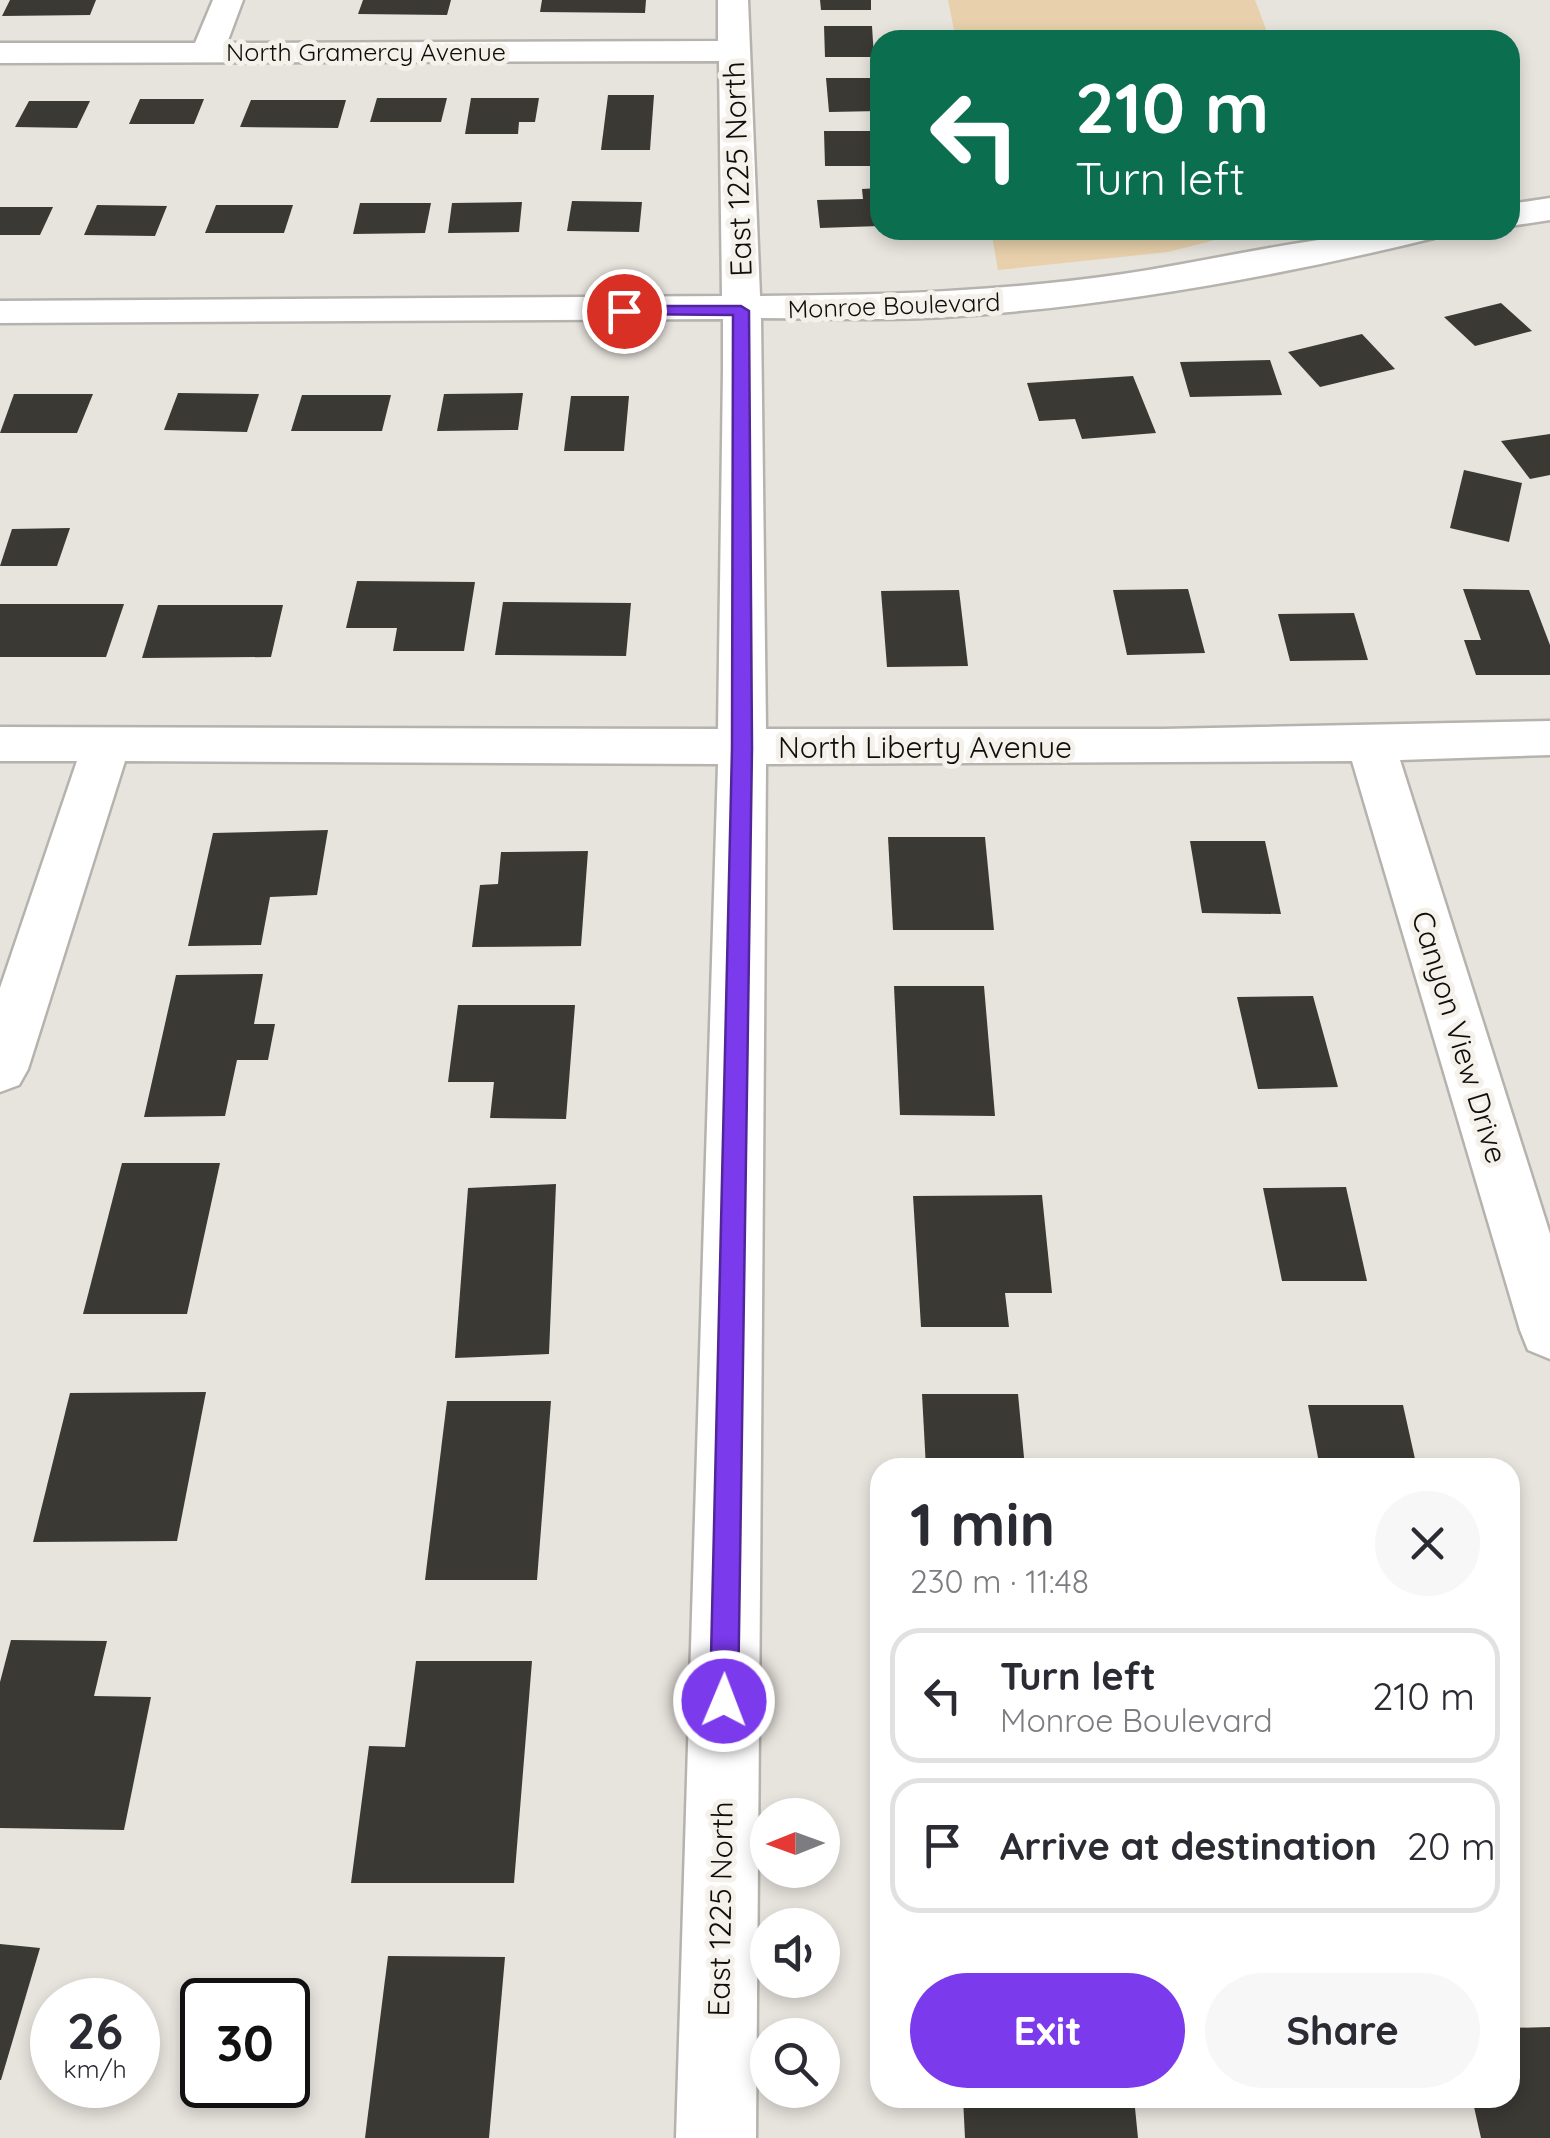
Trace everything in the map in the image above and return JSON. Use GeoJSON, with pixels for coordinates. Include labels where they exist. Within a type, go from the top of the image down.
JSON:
{"type":"FeatureCollection","features":[{"type":"Feature","properties":{"kind":"street"},"geometry":{"type":"LineString","coordinates":[[208,51],[228,0]]}},
{"type":"Feature","properties":{"kind":"street","name":"North Gramercy Avenue"},"geometry":{"type":"LineString","coordinates":[[0,52],[208,51],[733,26]]}},
{"type":"Feature","properties":{"kind":"street","name":"East 1225 North"},"geometry":{"type":"LineString","coordinates":[[716,2138],[742,748],[741,311],[733,26]]}},
{"type":"Feature","properties":{"kind":"street"},"geometry":{"type":"LineString","coordinates":[[1520,213],[1550,209]]}},
{"type":"Feature","properties":{"kind":"street","name":"Monroe Boulevard"},"geometry":{"type":"LineString","coordinates":[[0,312],[741,311],[942,306],[1075,295],[1221,272],[1373,240]]}},
{"type":"Feature","properties":{"kind":"street","name":"North Liberty Avenue"},"geometry":{"type":"LineString","coordinates":[[0,744],[742,748],[1371,744],[1550,738]]}},
{"type":"Feature","properties":{"kind":"street"},"geometry":{"type":"LineString","coordinates":[[0,1069],[107,743]]}},
{"type":"Feature","properties":{"kind":"street","name":"Canyon View Drive"},"geometry":{"type":"LineString","coordinates":[[1371,744],[1550,1330]]}},
{"type":"Feature","properties":{"kind":"shaded area"},"geometry":{"type":"Polygon","coordinates":[[[948,0],[1255,0],[1266,30],[954,30],[948,0]]]}},
{"type":"Feature","properties":{"kind":"shaded area"},"geometry":{"type":"Polygon","coordinates":[[[993,240],[1215,240],[1168,252],[998,270],[993,240]]]}},
{"type":"Feature","properties":{"kind":"building"},"geometry":{"type":"Polygon","coordinates":[[[10,0],[96,0],[90,15],[2,16],[10,0]]]}},
{"type":"Feature","properties":{"kind":"building"},"geometry":{"type":"Polygon","coordinates":[[[363,0],[451,0],[447,15],[358,14],[363,0]]]}},
{"type":"Feature","properties":{"kind":"building"},"geometry":{"type":"Polygon","coordinates":[[[542,0],[646,0],[645,13],[540,12],[542,0]]]}},
{"type":"Feature","properties":{"kind":"building"},"geometry":{"type":"Polygon","coordinates":[[[820,0],[871,0],[871,10],[821,10],[820,0]]]}},
{"type":"Feature","properties":{"kind":"building"},"geometry":{"type":"Polygon","coordinates":[[[824,26],[872,26],[870,57],[825,57],[824,26]]]}},
{"type":"Feature","properties":{"kind":"building"},"geometry":{"type":"Polygon","coordinates":[[[826,78],[870,78],[870,111],[829,112],[826,78]]]}},
{"type":"Feature","properties":{"kind":"building"},"geometry":{"type":"Polygon","coordinates":[[[608,95],[654,95],[650,150],[601,150],[608,95]]]}},
{"type":"Feature","properties":{"kind":"building"},"geometry":{"type":"Polygon","coordinates":[[[377,98],[447,98],[441,122],[370,122],[377,98]]]}},
{"type":"Feature","properties":{"kind":"building"},"geometry":{"type":"Polygon","coordinates":[[[471,98],[539,98],[535,122],[519,122],[518,134],[465,134],[471,98]]]}},
{"type":"Feature","properties":{"kind":"building"},"geometry":{"type":"Polygon","coordinates":[[[140,99],[204,99],[194,124],[129,124],[140,99]]]}},
{"type":"Feature","properties":{"kind":"building"},"geometry":{"type":"Polygon","coordinates":[[[251,100],[346,100],[338,128],[240,127],[251,100]]]}},
{"type":"Feature","properties":{"kind":"building"},"geometry":{"type":"Polygon","coordinates":[[[29,101],[90,101],[77,128],[15,127],[29,101]]]}},
{"type":"Feature","properties":{"kind":"building"},"geometry":{"type":"Polygon","coordinates":[[[824,131],[870,131],[870,166],[825,166],[824,131]]]}},
{"type":"Feature","properties":{"kind":"building"},"geometry":{"type":"Polygon","coordinates":[[[862,189],[870,189],[870,226],[820,228],[817,200],[863,199],[862,189]]]}},
{"type":"Feature","properties":{"kind":"building"},"geometry":{"type":"Polygon","coordinates":[[[572,201],[642,202],[639,232],[567,231],[572,201]]]}},
{"type":"Feature","properties":{"kind":"building"},"geometry":{"type":"Polygon","coordinates":[[[522,202],[519,232],[448,233],[452,203],[522,202]]]}},
{"type":"Feature","properties":{"kind":"building"},"geometry":{"type":"Polygon","coordinates":[[[360,203],[431,203],[425,233],[353,234],[360,203]]]}},
{"type":"Feature","properties":{"kind":"building"},"geometry":{"type":"Polygon","coordinates":[[[97,205],[167,206],[155,236],[84,235],[97,205]]]}},
{"type":"Feature","properties":{"kind":"building"},"geometry":{"type":"Polygon","coordinates":[[[216,205],[293,205],[284,233],[205,233],[216,205]]]}},
{"type":"Feature","properties":{"kind":"building"},"geometry":{"type":"Polygon","coordinates":[[[0,207],[53,207],[40,235],[0,235],[0,207]]]}},
{"type":"Feature","properties":{"kind":"building"},"geometry":{"type":"Polygon","coordinates":[[[1501,303],[1532,331],[1475,346],[1444,317],[1501,303]]]}},
{"type":"Feature","properties":{"kind":"building"},"geometry":{"type":"Polygon","coordinates":[[[1362,334],[1395,369],[1320,387],[1288,352],[1362,334]]]}},
{"type":"Feature","properties":{"kind":"building"},"geometry":{"type":"Polygon","coordinates":[[[1270,360],[1282,395],[1190,397],[1180,362],[1270,360]]]}},
{"type":"Feature","properties":{"kind":"building"},"geometry":{"type":"Polygon","coordinates":[[[1133,376],[1156,433],[1082,439],[1075,419],[1039,421],[1027,383],[1133,376]]]}},
{"type":"Feature","properties":{"kind":"building"},"geometry":{"type":"Polygon","coordinates":[[[178,393],[259,394],[247,432],[164,430],[178,393]]]}},
{"type":"Feature","properties":{"kind":"building"},"geometry":{"type":"Polygon","coordinates":[[[523,393],[518,430],[437,431],[444,394],[523,393]]]}},
{"type":"Feature","properties":{"kind":"building"},"geometry":{"type":"Polygon","coordinates":[[[14,394],[93,394],[77,433],[0,433],[14,394]]]}},
{"type":"Feature","properties":{"kind":"building"},"geometry":{"type":"Polygon","coordinates":[[[302,395],[391,395],[382,431],[291,431],[302,395]]]}},
{"type":"Feature","properties":{"kind":"building"},"geometry":{"type":"Polygon","coordinates":[[[571,396],[629,396],[624,451],[564,451],[571,396]]]}},
{"type":"Feature","properties":{"kind":"building"},"geometry":{"type":"Polygon","coordinates":[[[1550,434],[1550,475],[1530,479],[1501,441],[1550,434]]]}},
{"type":"Feature","properties":{"kind":"building"},"geometry":{"type":"Polygon","coordinates":[[[1464,470],[1522,483],[1509,542],[1450,528],[1464,470]]]}},
{"type":"Feature","properties":{"kind":"building"},"geometry":{"type":"Polygon","coordinates":[[[70,528],[57,566],[0,566],[12,529],[70,528]]]}},
{"type":"Feature","properties":{"kind":"building"},"geometry":{"type":"Polygon","coordinates":[[[357,581],[475,582],[464,651],[393,651],[397,628],[346,628],[357,581]]]}},
{"type":"Feature","properties":{"kind":"building"},"geometry":{"type":"Polygon","coordinates":[[[1188,589],[1205,653],[1127,655],[1113,590],[1188,589]]]}},
{"type":"Feature","properties":{"kind":"building"},"geometry":{"type":"Polygon","coordinates":[[[1463,589],[1529,590],[1550,645],[1550,675],[1476,675],[1464,640],[1481,640],[1463,589]]]}},
{"type":"Feature","properties":{"kind":"building"},"geometry":{"type":"Polygon","coordinates":[[[959,590],[968,666],[887,667],[881,591],[959,590]]]}},
{"type":"Feature","properties":{"kind":"building"},"geometry":{"type":"Polygon","coordinates":[[[503,602],[631,603],[626,656],[495,655],[503,602]]]}},
{"type":"Feature","properties":{"kind":"building"},"geometry":{"type":"Polygon","coordinates":[[[0,604],[124,604],[106,657],[0,657],[0,604]]]}},
{"type":"Feature","properties":{"kind":"building"},"geometry":{"type":"Polygon","coordinates":[[[158,605],[283,605],[271,657],[142,658],[158,605]]]}},
{"type":"Feature","properties":{"kind":"building"},"geometry":{"type":"Polygon","coordinates":[[[1354,613],[1368,660],[1290,661],[1278,614],[1354,613]]]}},
{"type":"Feature","properties":{"kind":"building"},"geometry":{"type":"Polygon","coordinates":[[[328,830],[317,895],[270,897],[261,945],[188,946],[213,833],[328,830]]]}},
{"type":"Feature","properties":{"kind":"building"},"geometry":{"type":"Polygon","coordinates":[[[888,837],[985,837],[994,930],[893,930],[888,837]]]}},
{"type":"Feature","properties":{"kind":"building"},"geometry":{"type":"Polygon","coordinates":[[[1190,841],[1265,841],[1281,914],[1202,913],[1190,841]]]}},
{"type":"Feature","properties":{"kind":"building"},"geometry":{"type":"Polygon","coordinates":[[[588,851],[581,946],[472,947],[480,885],[498,884],[501,852],[588,851]]]}},
{"type":"Feature","properties":{"kind":"building"},"geometry":{"type":"Polygon","coordinates":[[[263,974],[254,1024],[275,1024],[268,1060],[237,1060],[225,1116],[144,1117],[176,975],[263,974]]]}},
{"type":"Feature","properties":{"kind":"building"},"geometry":{"type":"Polygon","coordinates":[[[894,986],[984,986],[995,1116],[900,1115],[894,986]]]}},
{"type":"Feature","properties":{"kind":"building"},"geometry":{"type":"Polygon","coordinates":[[[1313,996],[1338,1087],[1258,1089],[1237,997],[1313,996]]]}},
{"type":"Feature","properties":{"kind":"building"},"geometry":{"type":"Polygon","coordinates":[[[458,1005],[575,1005],[566,1119],[490,1118],[494,1082],[448,1082],[458,1005]]]}},
{"type":"Feature","properties":{"kind":"building"},"geometry":{"type":"Polygon","coordinates":[[[122,1163],[220,1163],[187,1314],[83,1314],[122,1163]]]}},
{"type":"Feature","properties":{"kind":"building"},"geometry":{"type":"Polygon","coordinates":[[[556,1184],[549,1354],[455,1358],[468,1188],[556,1184]]]}},
{"type":"Feature","properties":{"kind":"building"},"geometry":{"type":"Polygon","coordinates":[[[1346,1187],[1367,1281],[1282,1281],[1263,1188],[1346,1187]]]}},
{"type":"Feature","properties":{"kind":"building"},"geometry":{"type":"Polygon","coordinates":[[[1042,1195],[1052,1293],[1005,1293],[1009,1327],[921,1327],[913,1196],[1042,1195]]]}},
{"type":"Feature","properties":{"kind":"building"},"geometry":{"type":"Polygon","coordinates":[[[206,1392],[177,1541],[33,1542],[70,1393],[206,1392]]]}},
{"type":"Feature","properties":{"kind":"building"},"geometry":{"type":"Polygon","coordinates":[[[922,1394],[1018,1394],[1024,1458],[925,1458],[922,1394]]]}},
{"type":"Feature","properties":{"kind":"building"},"geometry":{"type":"Polygon","coordinates":[[[447,1401],[551,1401],[537,1580],[425,1580],[447,1401]]]}},
{"type":"Feature","properties":{"kind":"building"},"geometry":{"type":"Polygon","coordinates":[[[1308,1405],[1403,1405],[1415,1458],[1318,1458],[1308,1405]]]}},
{"type":"Feature","properties":{"kind":"building"},"geometry":{"type":"Polygon","coordinates":[[[11,1640],[107,1641],[94,1696],[151,1697],[124,1830],[0,1828],[0,1682],[11,1640]]]}},
{"type":"Feature","properties":{"kind":"building"},"geometry":{"type":"Polygon","coordinates":[[[416,1661],[532,1661],[514,1883],[351,1883],[369,1746],[405,1747],[416,1661]]]}},
{"type":"Feature","properties":{"kind":"building"},"geometry":{"type":"Polygon","coordinates":[[[0,1944],[40,1948],[1,2080],[0,1944]]]}},
{"type":"Feature","properties":{"kind":"building"},"geometry":{"type":"Polygon","coordinates":[[[388,1956],[505,1957],[489,2138],[365,2138],[388,1956]]]}},
{"type":"Feature","properties":{"kind":"building"},"geometry":{"type":"Polygon","coordinates":[[[1550,2027],[1550,2138],[1481,2138],[1474,2108],[1520,2108],[1520,2028],[1550,2027]]]}},
{"type":"Feature","properties":{"kind":"building"},"geometry":{"type":"Polygon","coordinates":[[[964,2108],[1135,2108],[1138,2138],[965,2138],[964,2108]]]}},
{"type":"Feature","properties":{"kind":"route"},"geometry":{"type":"LineString","coordinates":[[624,311],[741,311],[742,748],[724,1701]]}}]}
